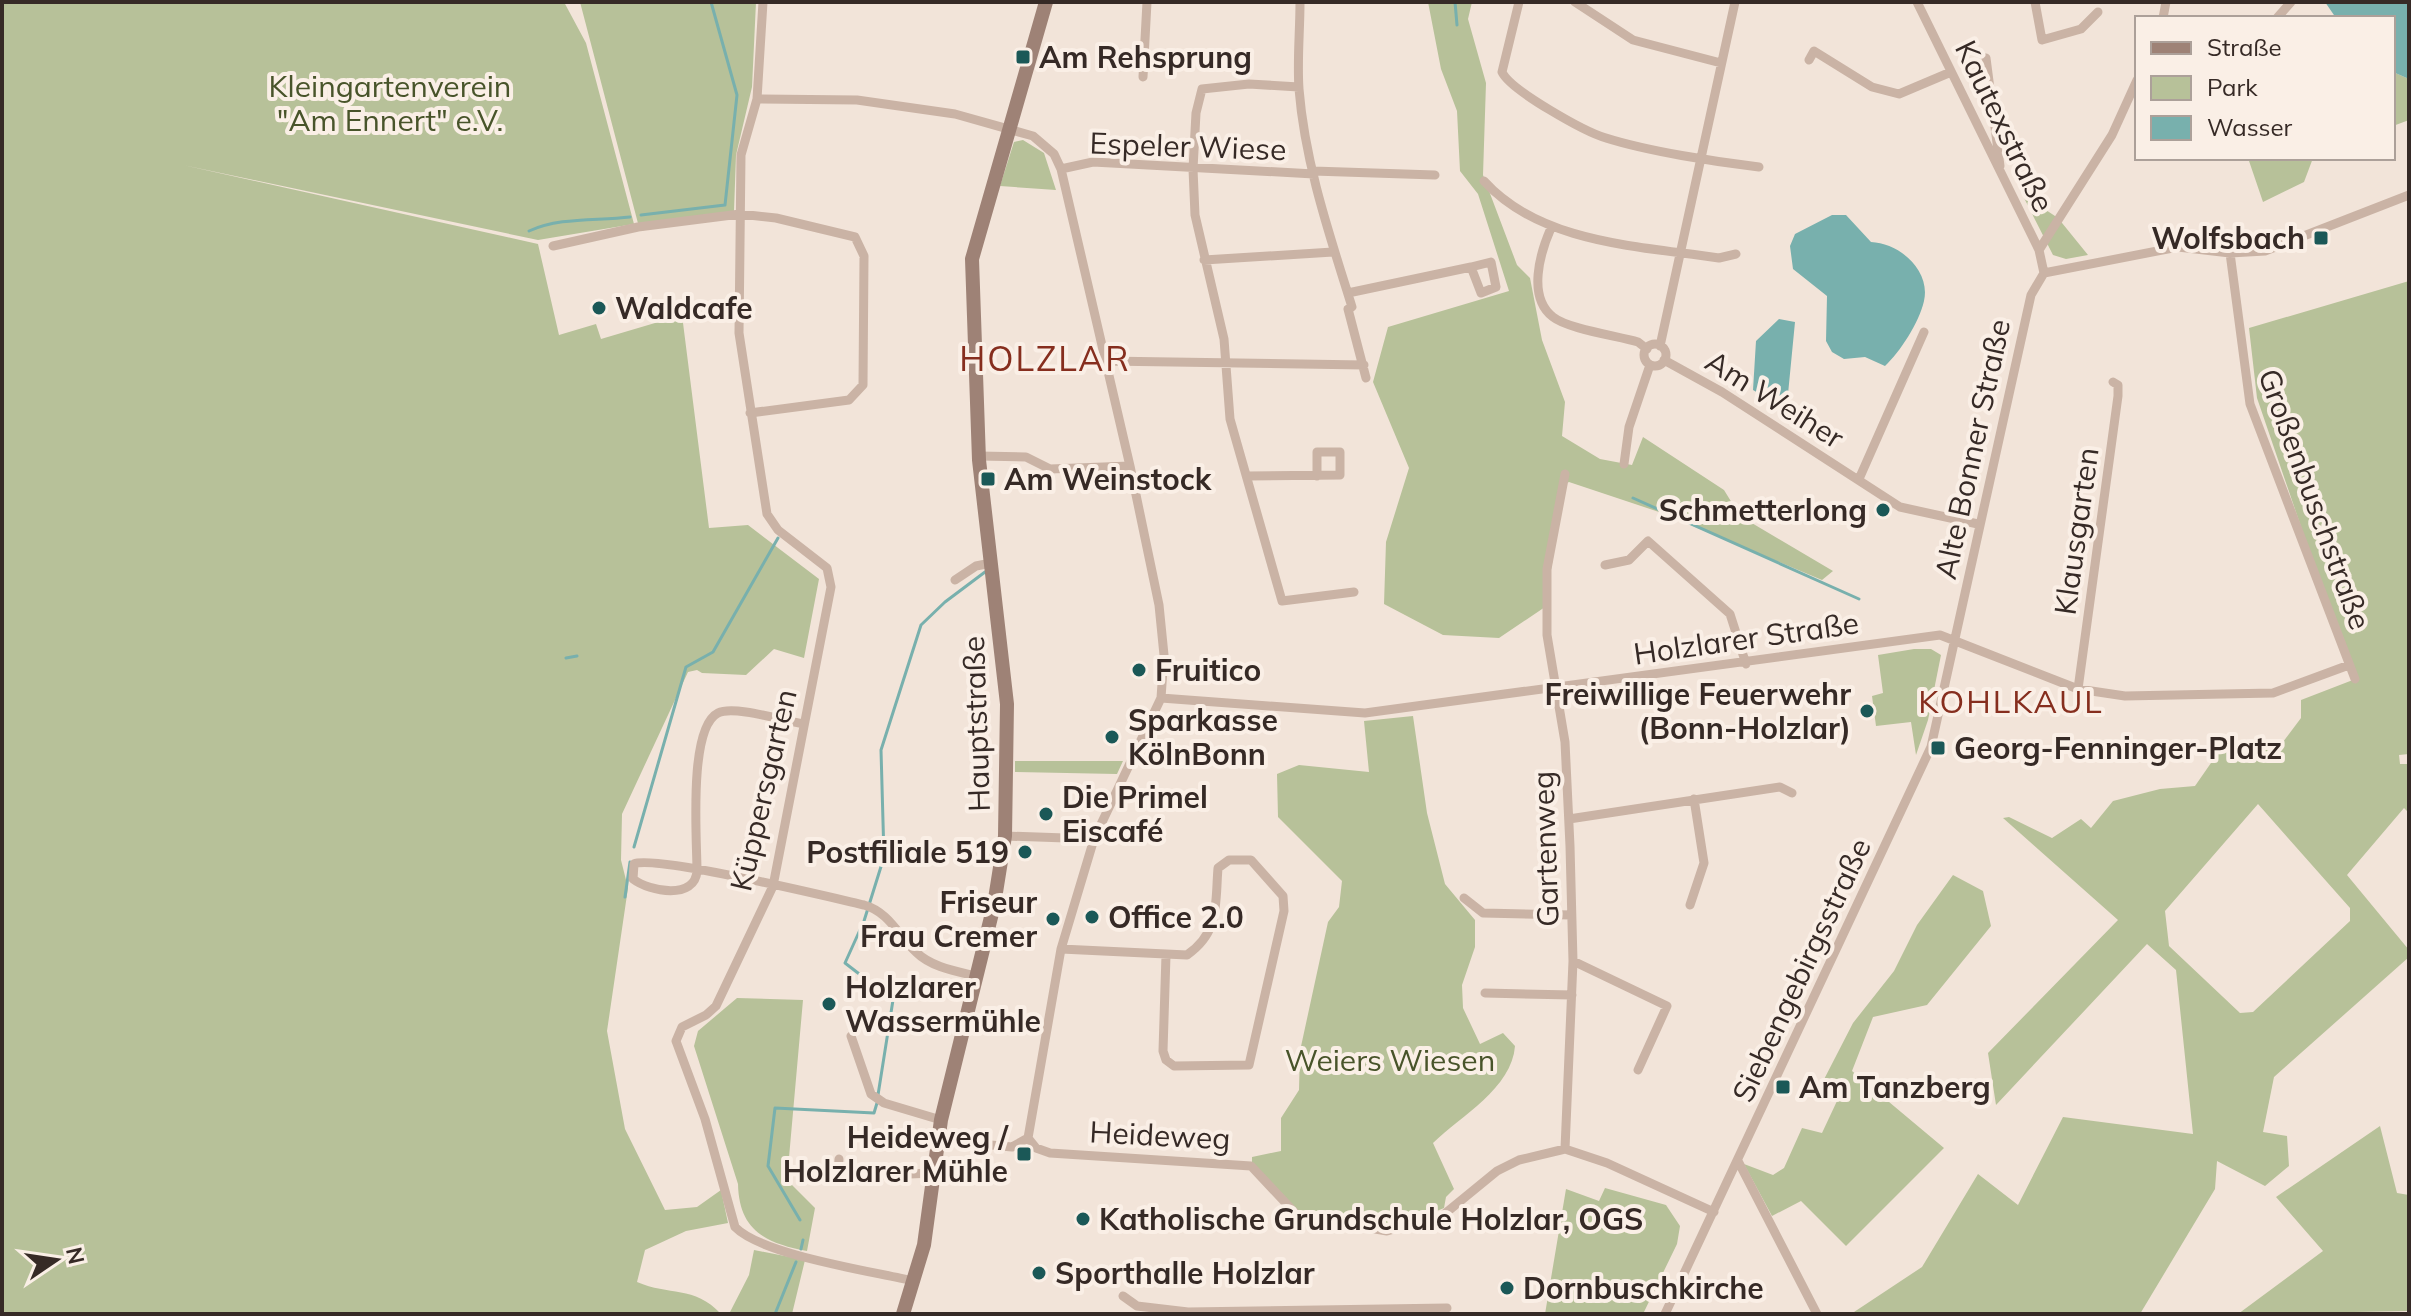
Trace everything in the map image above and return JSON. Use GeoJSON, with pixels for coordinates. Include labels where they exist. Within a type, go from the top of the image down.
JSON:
{"type":"FeatureCollection","features":[{"type":"Feature","properties":{"kind":"main road","name":"Hauptstraße"},"geometry":{"type":"LineString","coordinates":[[903,1314],[924,1245],[941,1120],[994,905],[1005,836],[1007,704],[979,456],[972,259],[1046,2]]}},
{"type":"Feature","properties":{"kind":"street"},"geometry":{"type":"LineString","coordinates":[[740,214],[741,155],[757,99],[763,2]]}},
{"type":"Feature","properties":{"kind":"street"},"geometry":{"type":"LineString","coordinates":[[1143,77],[1147,2]]}},
{"type":"Feature","properties":{"kind":"street"},"geometry":{"type":"LineString","coordinates":[[1300,2],[1299,87],[1313,173],[1333,252],[1352,307],[1348,309],[1366,378]]}},
{"type":"Feature","properties":{"kind":"street"},"geometry":{"type":"LineString","coordinates":[[1519,2],[1502,62],[1505,79],[1604,138],[1759,167]]}},
{"type":"Feature","properties":{"kind":"street"},"geometry":{"type":"LineString","coordinates":[[1575,2],[1633,40],[1721,63]]}},
{"type":"Feature","properties":{"kind":"street"},"geometry":{"type":"LineString","coordinates":[[1647,349],[1644,357],[1650,365],[1656,366],[1664,360],[1660,346],[1735,2]]}},
{"type":"Feature","properties":{"kind":"street","name":"Kautexstraße"},"geometry":{"type":"LineString","coordinates":[[1917,2],[2039,250],[2044,273]]}},
{"type":"Feature","properties":{"kind":"street"},"geometry":{"type":"LineString","coordinates":[[2035,2],[2042,40],[2081,29],[2098,12]]}},
{"type":"Feature","properties":{"kind":"street"},"geometry":{"type":"LineString","coordinates":[[1809,60],[1814,51],[1872,87],[1899,94],[1951,72]]}},
{"type":"Feature","properties":{"kind":"street"},"geometry":{"type":"LineString","coordinates":[[1986,58],[2001,174]]}},
{"type":"Feature","properties":{"kind":"street"},"geometry":{"type":"LineString","coordinates":[[1299,87],[1249,84],[1202,89],[1196,113],[1191,192],[1224,339],[1230,419],[1282,601],[1354,592]]}},
{"type":"Feature","properties":{"kind":"street"},"geometry":{"type":"LineString","coordinates":[[2039,250],[2112,135],[2135,84]]}},
{"type":"Feature","properties":{"kind":"street"},"geometry":{"type":"LineString","coordinates":[[757,99],[816,98],[908,105],[1010,127],[1045,144],[1061,169],[1130,466],[1161,619],[1164,655],[1161,698],[1094,839],[1061,949],[1028,1138],[1012,1147],[938,1140]]}},
{"type":"Feature","properties":{"kind":"street","name":"Espeler Wiese"},"geometry":{"type":"LineString","coordinates":[[1061,169],[1093,162],[1193,169],[1435,175]]}},
{"type":"Feature","properties":{"kind":"street"},"geometry":{"type":"LineString","coordinates":[[1484,181],[1497,196],[1551,228],[1719,258],[1736,254]]}},
{"type":"Feature","properties":{"kind":"street"},"geometry":{"type":"LineString","coordinates":[[2044,273],[2178,247],[2234,253],[2265,251],[2288,245],[2409,195]]}},
{"type":"Feature","properties":{"kind":"street"},"geometry":{"type":"LineString","coordinates":[[553,246],[638,227],[740,214],[850,233],[861,245],[864,256],[863,385],[858,394],[849,400],[750,413]]}},
{"type":"Feature","properties":{"kind":"street","name":"Küppersgarten"},"geometry":{"type":"LineString","coordinates":[[740,214],[739,333],[767,514],[778,530],[827,568],[830,576],[829,599],[773,886],[716,1006],[706,1015],[682,1027],[676,1036],[705,1119],[735,1227],[745,1237],[771,1248],[913,1281]]}},
{"type":"Feature","properties":{"kind":"street"},"geometry":{"type":"LineString","coordinates":[[1551,228],[1537,282],[1544,307],[1554,319],[1638,342],[1647,349]]}},
{"type":"Feature","properties":{"kind":"street"},"geometry":{"type":"LineString","coordinates":[[1204,260],[1333,252]]}},
{"type":"Feature","properties":{"kind":"street","name":"Großenbuschstraße"},"geometry":{"type":"LineString","coordinates":[[2234,253],[2250,404],[2355,679]]}},
{"type":"Feature","properties":{"kind":"street"},"geometry":{"type":"LineString","coordinates":[[1348,293],[1471,267]]}},
{"type":"Feature","properties":{"kind":"street","name":"Alte Bonner Straße"},"geometry":{"type":"LineString","coordinates":[[1955,639],[2031,295],[2044,273]]}},
{"type":"Feature","properties":{"kind":"street","name":"Am Weiher"},"geometry":{"type":"LineString","coordinates":[[1859,479],[1924,332]]}},
{"type":"Feature","properties":{"kind":"street"},"geometry":{"type":"LineString","coordinates":[[1647,349],[1660,346]]}},
{"type":"Feature","properties":{"kind":"street","name":"Am Weiher"},"geometry":{"type":"LineString","coordinates":[[1664,360],[1900,507],[1978,524]]}},
{"type":"Feature","properties":{"kind":"street"},"geometry":{"type":"LineString","coordinates":[[1106,361],[1363,362]]}},
{"type":"Feature","properties":{"kind":"street"},"geometry":{"type":"LineString","coordinates":[[1624,464],[1629,427],[1650,365]]}},
{"type":"Feature","properties":{"kind":"street","name":"Klausgarten"},"geometry":{"type":"LineString","coordinates":[[2078,689],[2117,407],[2118,385],[2113,382]]}},
{"type":"Feature","properties":{"kind":"street"},"geometry":{"type":"LineString","coordinates":[[979,456],[1026,457],[1050,469],[1130,466]]}},
{"type":"Feature","properties":{"kind":"street","name":"Gartenweg"},"geometry":{"type":"LineString","coordinates":[[1565,474],[1547,569],[1547,635],[1558,687],[1569,819],[1573,961],[1565,1149]]}},
{"type":"Feature","properties":{"kind":"street"},"geometry":{"type":"LineString","coordinates":[[1248,476],[1317,476]]}},
{"type":"Feature","properties":{"kind":"street"},"geometry":{"type":"LineString","coordinates":[[1605,565],[1629,560],[1648,541],[1730,614],[1746,664]]}},
{"type":"Feature","properties":{"kind":"street"},"geometry":{"type":"LineString","coordinates":[[955,580],[976,566],[991,563]]}},
{"type":"Feature","properties":{"kind":"street","name":"Holzlarer Straße"},"geometry":{"type":"LineString","coordinates":[[1161,698],[1365,713],[1746,664],[1922,637],[1940,635],[1955,639]]}},
{"type":"Feature","properties":{"kind":"street","name":"Großenbuschstraße"},"geometry":{"type":"LineString","coordinates":[[1955,639],[2078,689],[2125,696],[2273,693],[2349,665]]}},
{"type":"Feature","properties":{"kind":"street","name":"Siebengebirgsstraße"},"geometry":{"type":"LineString","coordinates":[[1665,1314],[1931,747],[1955,639]]}},
{"type":"Feature","properties":{"kind":"street"},"geometry":{"type":"LineString","coordinates":[[804,724],[733,711],[719,712],[712,717],[705,728],[698,764],[697,871],[690,888],[683,891],[640,884],[632,874],[634,864],[647,861],[697,871],[773,886],[864,905],[878,910],[917,954],[939,967],[976,976]]}},
{"type":"Feature","properties":{"kind":"street"},"geometry":{"type":"LineString","coordinates":[[1569,819],[1780,787],[1792,793]]}},
{"type":"Feature","properties":{"kind":"street"},"geometry":{"type":"LineString","coordinates":[[1690,905],[1704,863],[1694,799]]}},
{"type":"Feature","properties":{"kind":"street"},"geometry":{"type":"LineString","coordinates":[[1005,836],[1094,839]]}},
{"type":"Feature","properties":{"kind":"street"},"geometry":{"type":"LineString","coordinates":[[1061,949],[1187,955],[1208,937],[1212,927],[1218,868],[1229,860],[1251,860],[1283,896],[1284,911],[1249,1065],[1174,1066],[1166,1060],[1163,1051],[1166,955]]}},
{"type":"Feature","properties":{"kind":"street"},"geometry":{"type":"LineString","coordinates":[[1464,898],[1483,913],[1571,915]]}},
{"type":"Feature","properties":{"kind":"street","name":"Gartenweg"},"geometry":{"type":"LineString","coordinates":[[1573,961],[1667,1006],[1638,1070]]}},
{"type":"Feature","properties":{"kind":"street"},"geometry":{"type":"LineString","coordinates":[[1485,993],[1572,995]]}},
{"type":"Feature","properties":{"kind":"street"},"geometry":{"type":"LineString","coordinates":[[851,1036],[871,1094],[884,1103],[941,1120]]}},
{"type":"Feature","properties":{"kind":"street","name":"Heideweg"},"geometry":{"type":"LineString","coordinates":[[1028,1138],[1036,1148],[1050,1153],[1251,1166],[1298,1216],[1387,1231],[1442,1216],[1497,1171],[1519,1160],[1565,1149]]}},
{"type":"Feature","properties":{"kind":"street"},"geometry":{"type":"LineString","coordinates":[[1565,1149],[1607,1163],[1714,1212]]}},
{"type":"Feature","properties":{"kind":"street"},"geometry":{"type":"LineString","coordinates":[[839,1159],[838,1177],[933,1173]]}},
{"type":"Feature","properties":{"kind":"street"},"geometry":{"type":"LineString","coordinates":[[1738,1161],[1817,1314]]}},
{"type":"Feature","properties":{"kind":"street"},"geometry":{"type":"LineString","coordinates":[[1123,1296],[1137,1306],[1188,1312],[1432,1312],[1447,1308]]}},
{"type":"Feature","properties":{"kind":"green space","name":"Kleingartenverein \"Am Ennert\" e.V."},"geometry":{"type":"Polygon","coordinates":[[[2,2],[564,2],[586,43],[634,224],[538,240],[183,165],[538,244],[559,335],[596,324],[601,339],[682,315],[709,528],[748,525],[819,579],[804,658],[774,649],[746,675],[702,673],[697,670],[688,672],[622,814],[621,860],[628,888],[607,1031],[625,1129],[665,1210],[697,1207],[721,1190],[728,1223],[686,1231],[645,1250],[637,1282],[691,1295],[721,1314],[2,1314],[2,2]]]}},
{"type":"Feature","properties":{"kind":"green space"},"geometry":{"type":"Polygon","coordinates":[[[580,2],[756,2],[752,87],[736,155],[734,211],[640,231],[580,2]]]}},
{"type":"Feature","properties":{"kind":"green space"},"geometry":{"type":"Polygon","coordinates":[[[1428,2],[1472,2],[1468,19],[1486,83],[1483,175],[1517,265],[1530,278],[1542,340],[1565,402],[1562,436],[1600,459],[1632,465],[1643,437],[1724,490],[1740,516],[1833,571],[1822,580],[1662,513],[1569,482],[1565,484],[1545,607],[1499,638],[1443,635],[1384,604],[1386,542],[1409,468],[1373,382],[1388,327],[1509,291],[1478,194],[1460,171],[1457,111],[1441,69],[1428,2]]]}},
{"type":"Feature","properties":{"kind":"green space"},"geometry":{"type":"Polygon","coordinates":[[[2395,73],[2409,79],[2409,120],[2395,125],[2395,73]]]}},
{"type":"Feature","properties":{"kind":"green space"},"geometry":{"type":"Polygon","coordinates":[[[1023,140],[1044,153],[1056,190],[1000,186],[1014,142],[1023,140]]]}},
{"type":"Feature","properties":{"kind":"green space"},"geometry":{"type":"Polygon","coordinates":[[[2249,160],[2312,160],[2304,182],[2263,202],[2249,160]]]}},
{"type":"Feature","properties":{"kind":"green space"},"geometry":{"type":"Polygon","coordinates":[[[2022,194],[2058,218],[2088,255],[2066,259],[2053,255],[2022,194]]]}},
{"type":"Feature","properties":{"kind":"green space"},"geometry":{"type":"Polygon","coordinates":[[[2409,281],[2409,754],[2399,755],[2400,764],[2409,764],[2409,813],[2404,808],[2347,875],[2409,950],[2409,957],[2274,1077],[2263,1132],[2287,1136],[2289,1166],[2265,1186],[2217,1161],[2215,1189],[2140,1314],[1851,1314],[1922,1267],[1978,1174],[2018,1205],[2063,1117],[2193,1134],[2176,970],[2147,944],[1996,1105],[1988,1053],[2118,920],[2003,818],[2009,817],[2052,838],[2081,819],[2091,828],[2113,801],[2160,789],[2195,786],[2220,750],[2283,742],[2301,718],[2301,700],[2358,678],[2325,597],[2257,398],[2249,328],[2409,281]],[[2258,804],[2165,911],[2169,946],[2240,1013],[2253,1012],[2350,921],[2350,908],[2258,804]]]}},
{"type":"Feature","properties":{"kind":"green space","name":"Georg-Fenninger-Platz"},"geometry":{"type":"Polygon","coordinates":[[[1931,649],[1941,655],[1928,720],[1916,755],[1911,722],[1876,726],[1872,696],[1883,693],[1878,655],[1931,649]]]}},
{"type":"Feature","properties":{"kind":"green space","name":"Weiers Wiesen"},"geometry":{"type":"Polygon","coordinates":[[[1413,716],[1427,813],[1445,884],[1475,920],[1475,947],[1462,985],[1463,1008],[1480,1044],[1503,1033],[1515,1046],[1512,1061],[1495,1088],[1433,1143],[1454,1189],[1446,1197],[1444,1208],[1394,1229],[1303,1216],[1252,1162],[1252,1157],[1281,1151],[1281,1118],[1299,1090],[1300,1051],[1328,922],[1339,907],[1342,881],[1278,817],[1277,774],[1299,765],[1369,772],[1364,721],[1413,716]]]}},
{"type":"Feature","properties":{"kind":"green space"},"geometry":{"type":"Polygon","coordinates":[[[1015,761],[1123,761],[1117,774],[1015,772],[1015,761]]]}},
{"type":"Feature","properties":{"kind":"green space"},"geometry":{"type":"Polygon","coordinates":[[[1953,875],[1983,891],[1991,926],[1927,1005],[1873,1017],[1852,1071],[1944,1148],[1846,1246],[1801,1201],[1772,1216],[1744,1164],[1773,1175],[1784,1168],[1802,1128],[1822,1133],[1837,1101],[1818,1091],[1853,1023],[1894,971],[1917,925],[1953,875]]]}},
{"type":"Feature","properties":{"kind":"green space"},"geometry":{"type":"Polygon","coordinates":[[[737,998],[803,1000],[787,1180],[815,1208],[807,1251],[767,1238],[757,1232],[743,1213],[738,1184],[694,1046],[698,1031],[737,998]]]}},
{"type":"Feature","properties":{"kind":"green space"},"geometry":{"type":"Polygon","coordinates":[[[2380,1126],[2397,1193],[2409,1195],[2409,1311],[2238,1314],[2323,1251],[2276,1197],[2380,1126]]]}},
{"type":"Feature","properties":{"kind":"green space"},"geometry":{"type":"Polygon","coordinates":[[[1605,1188],[1666,1205],[1680,1226],[1677,1244],[1643,1314],[1545,1314],[1566,1189],[1599,1201],[1605,1188]]]}},
{"type":"Feature","properties":{"kind":"green space"},"geometry":{"type":"Polygon","coordinates":[[[754,1250],[805,1260],[792,1314],[729,1314],[749,1275],[754,1250]]]}},
{"type":"Feature","properties":{"kind":"water"},"geometry":{"type":"Polygon","coordinates":[[[2325,2],[2409,2],[2409,79],[2395,73],[2395,16],[2335,16],[2325,2]]]}},
{"type":"Feature","properties":{"kind":"water"},"geometry":{"type":"Polygon","coordinates":[[[1832,215],[1846,215],[1871,242],[1902,253],[1911,260],[1923,279],[1924,301],[1918,318],[1903,345],[1885,366],[1865,357],[1844,359],[1832,352],[1826,341],[1827,296],[1793,269],[1790,246],[1795,234],[1832,215]]]}},
{"type":"Feature","properties":{"kind":"water"},"geometry":{"type":"Polygon","coordinates":[[[1779,319],[1795,322],[1788,394],[1775,403],[1753,390],[1756,341],[1779,319]]]}},
{"type":"Feature","properties":{"kind":"waterway"},"geometry":{"type":"LineString","coordinates":[[641,215],[725,205],[737,95],[711,2]]}},
{"type":"Feature","properties":{"kind":"waterway"},"geometry":{"type":"LineString","coordinates":[[1455,2],[1457,25]]}},
{"type":"Feature","properties":{"kind":"waterway"},"geometry":{"type":"LineString","coordinates":[[529,231],[565,221],[630,217]]}},
{"type":"Feature","properties":{"kind":"waterway"},"geometry":{"type":"LineString","coordinates":[[1633,498],[1859,599]]}},
{"type":"Feature","properties":{"kind":"waterway"},"geometry":{"type":"LineString","coordinates":[[634,847],[686,667],[713,652],[778,538]]}},
{"type":"Feature","properties":{"kind":"waterway"},"geometry":{"type":"LineString","coordinates":[[878,1095],[893,1000],[845,963],[864,921],[884,857],[881,750],[921,625],[945,602],[985,572]]}},
{"type":"Feature","properties":{"kind":"waterway"},"geometry":{"type":"LineString","coordinates":[[566,658],[577,656]]}},
{"type":"Feature","properties":{"kind":"waterway"},"geometry":{"type":"LineString","coordinates":[[625,897],[630,862]]}},
{"type":"Feature","properties":{"kind":"waterway"},"geometry":{"type":"LineString","coordinates":[[800,1220],[768,1166],[775,1108],[874,1113],[877,1103]]}},
{"type":"Feature","properties":{"kind":"waterway"},"geometry":{"type":"LineString","coordinates":[[801,1249],[803,1240]]}},
{"type":"Feature","properties":{"kind":"waterway"},"geometry":{"type":"LineString","coordinates":[[775,1314],[796,1262]]}},
{"type":"Feature","properties":{"kind":"place","name":"Am Rehsprung"},"geometry":{"type":"Point","coordinates":[1023,57]}},
{"type":"Feature","properties":{"kind":"place","name":"Wolfsbach"},"geometry":{"type":"Point","coordinates":[2321,238]}},
{"type":"Feature","properties":{"kind":"place","name":"Waldcafe"},"geometry":{"type":"Point","coordinates":[599,308]}},
{"type":"Feature","properties":{"kind":"place","name":"Am Weinstock"},"geometry":{"type":"Point","coordinates":[988,479]}},
{"type":"Feature","properties":{"kind":"place","name":"Schmetterlong"},"geometry":{"type":"Point","coordinates":[1883,510]}},
{"type":"Feature","properties":{"kind":"place","name":"Fruitico"},"geometry":{"type":"Point","coordinates":[1139,670]}},
{"type":"Feature","properties":{"kind":"place","name":"Freiwillige Feuerwehr (Bonn-Holzlar)"},"geometry":{"type":"Point","coordinates":[1867,711]}},
{"type":"Feature","properties":{"kind":"place","name":"Sparkasse KölnBonn"},"geometry":{"type":"Point","coordinates":[1112,737]}},
{"type":"Feature","properties":{"kind":"place","name":"Georg-Fenninger-Platz"},"geometry":{"type":"Point","coordinates":[1938,748]}},
{"type":"Feature","properties":{"kind":"place","name":"Die Primel Eiscafé"},"geometry":{"type":"Point","coordinates":[1046,814]}},
{"type":"Feature","properties":{"kind":"place","name":"Postfiliale 519"},"geometry":{"type":"Point","coordinates":[1025,852]}},
{"type":"Feature","properties":{"kind":"place","name":"Office 2.0"},"geometry":{"type":"Point","coordinates":[1092,917]}},
{"type":"Feature","properties":{"kind":"place","name":"Friseur Frau Cremer"},"geometry":{"type":"Point","coordinates":[1053,919]}},
{"type":"Feature","properties":{"kind":"place","name":"Holzlarer Wassermühle"},"geometry":{"type":"Point","coordinates":[829,1004]}},
{"type":"Feature","properties":{"kind":"place","name":"Am Tanzberg"},"geometry":{"type":"Point","coordinates":[1783,1087]}},
{"type":"Feature","properties":{"kind":"place","name":"Heideweg / Holzlarer Mühle"},"geometry":{"type":"Point","coordinates":[1024,1154]}},
{"type":"Feature","properties":{"kind":"place","name":"Katholische Grundschule Holzlar, OGS"},"geometry":{"type":"Point","coordinates":[1083,1219]}},
{"type":"Feature","properties":{"kind":"place","name":"Sporthalle Holzlar"},"geometry":{"type":"Point","coordinates":[1039,1273]}},
{"type":"Feature","properties":{"kind":"place","name":"Dornbuschkirche"},"geometry":{"type":"Point","coordinates":[1507,1288]}},
{"type":"Feature","properties":{"kind":"district","name":"HOLZLAR"},"geometry":{"type":"Point","coordinates":[1045,358]}},
{"type":"Feature","properties":{"kind":"district","name":"KOHLKAUL"},"geometry":{"type":"Point","coordinates":[2011,701]}}]}
